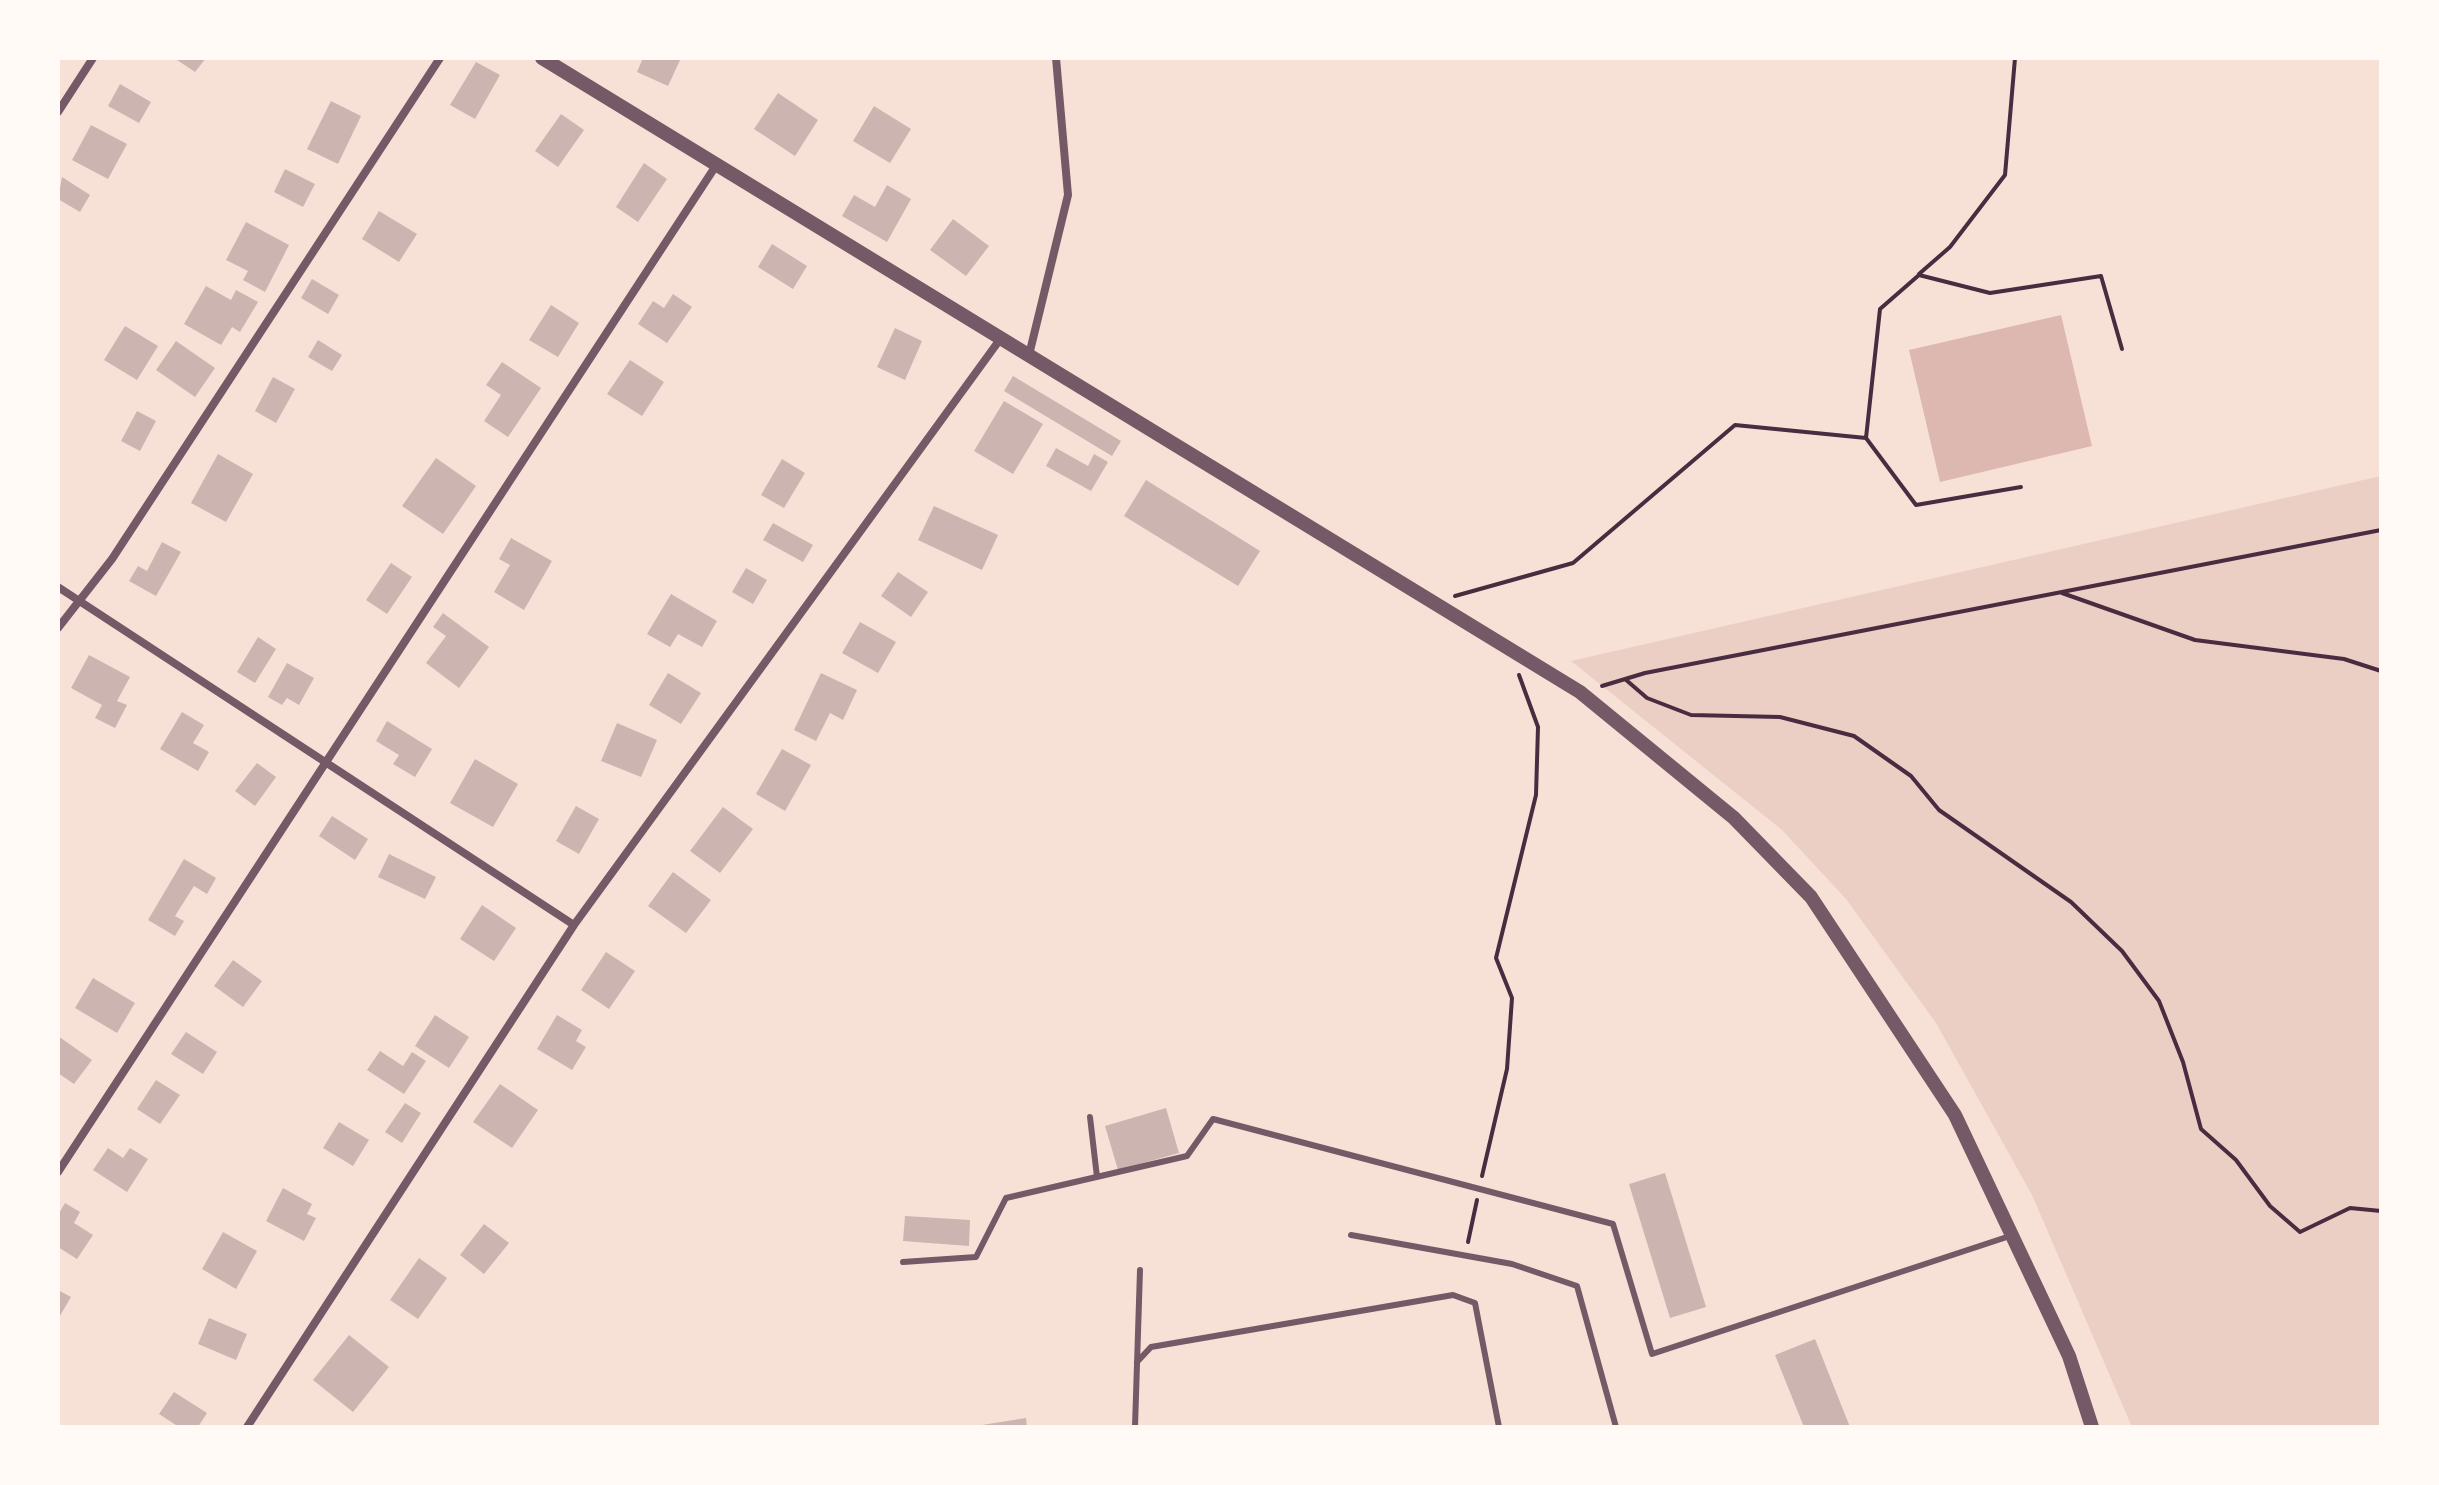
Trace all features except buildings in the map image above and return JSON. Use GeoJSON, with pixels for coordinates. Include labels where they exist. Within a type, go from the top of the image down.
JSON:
{"type":"FeatureCollection","features":[{"type":"Feature","properties":{"kind":"street"},"geometry":{"type":"LineString","coordinates":[[58,112],[93,58]]}},
{"type":"Feature","properties":{"kind":"street"},"geometry":{"type":"LineString","coordinates":[[58,628],[121,546],[440,58]]}},
{"type":"Feature","properties":{"kind":"street"},"geometry":{"type":"LineString","coordinates":[[542,58],[1580,692],[1734,818],[1811,897],[1955,1115],[2069,1356],[2092,1427]]}},
{"type":"Feature","properties":{"kind":"street"},"geometry":{"type":"LineString","coordinates":[[1029,355],[1068,195],[1056,58]]}},
{"type":"Feature","properties":{"kind":"street"},"geometry":{"type":"LineString","coordinates":[[58,1172],[717,164]]}},
{"type":"Feature","properties":{"kind":"street"},"geometry":{"type":"LineString","coordinates":[[247,1427],[574,925],[999,337]]}},
{"type":"Feature","properties":{"kind":"street"},"geometry":{"type":"LineString","coordinates":[[58,587],[574,925]]}},
{"type":"Feature","properties":{"kind":"lane"},"geometry":{"type":"LineString","coordinates":[[1090,1117],[1097,1177]]}},
{"type":"Feature","properties":{"kind":"lane"},"geometry":{"type":"LineString","coordinates":[[903,1262],[976,1257],[1006,1198],[1187,1156],[1213,1119],[1613,1224],[1652,1354],[2013,1235]]}},
{"type":"Feature","properties":{"kind":"lane"},"geometry":{"type":"LineString","coordinates":[[1351,1235],[1512,1264],[1577,1286],[1616,1427]]}},
{"type":"Feature","properties":{"kind":"lane"},"geometry":{"type":"LineString","coordinates":[[1135,1427],[1140,1270]]}},
{"type":"Feature","properties":{"kind":"lane"},"geometry":{"type":"LineString","coordinates":[[1137,1362],[1151,1347],[1453,1295],[1475,1303],[1499,1427]]}},
{"type":"Feature","properties":{"kind":"path"},"geometry":{"type":"LineString","coordinates":[[2015,58],[2005,175],[1950,247],[1880,309],[1866,438],[1916,505],[2021,487]]}},
{"type":"Feature","properties":{"kind":"path"},"geometry":{"type":"LineString","coordinates":[[1919,275],[1990,293],[2101,276],[2122,349]]}},
{"type":"Feature","properties":{"kind":"path"},"geometry":{"type":"LineString","coordinates":[[1433,602],[1573,563],[1735,425],[1866,438]]}},
{"type":"Feature","properties":{"kind":"path"},"geometry":{"type":"LineString","coordinates":[[1580,692],[1625,679],[2381,530]]}},
{"type":"Feature","properties":{"kind":"path"},"geometry":{"type":"LineString","coordinates":[[2060,593],[2195,640],[2344,659],[2381,671]]}},
{"type":"Feature","properties":{"kind":"path"},"geometry":{"type":"LineString","coordinates":[[1465,1256],[1507,1069],[1512,998],[1496,958],[1536,795],[1538,727],[1510,649]]}},
{"type":"Feature","properties":{"kind":"path"},"geometry":{"type":"LineString","coordinates":[[1625,679],[1647,698],[1691,715],[1780,717],[1854,736],[1900,768],[1939,810],[2071,902],[2122,951],[2159,1001],[2183,1062],[2201,1129],[2236,1160],[2270,1206],[2300,1232],[2350,1208],[2381,1211]]}},
{"type":"Feature","properties":{"kind":"shaded area"},"geometry":{"type":"Polygon","coordinates":[[[2061,315],[2092,446],[1940,482],[1909,350],[2061,315]]]}},
{"type":"Feature","properties":{"kind":"shaded area"},"geometry":{"type":"Polygon","coordinates":[[[2381,476],[2381,1427],[2132,1427],[2032,1195],[1936,1023],[1846,899],[1782,830],[1571,661],[2381,476]]]}}]}
